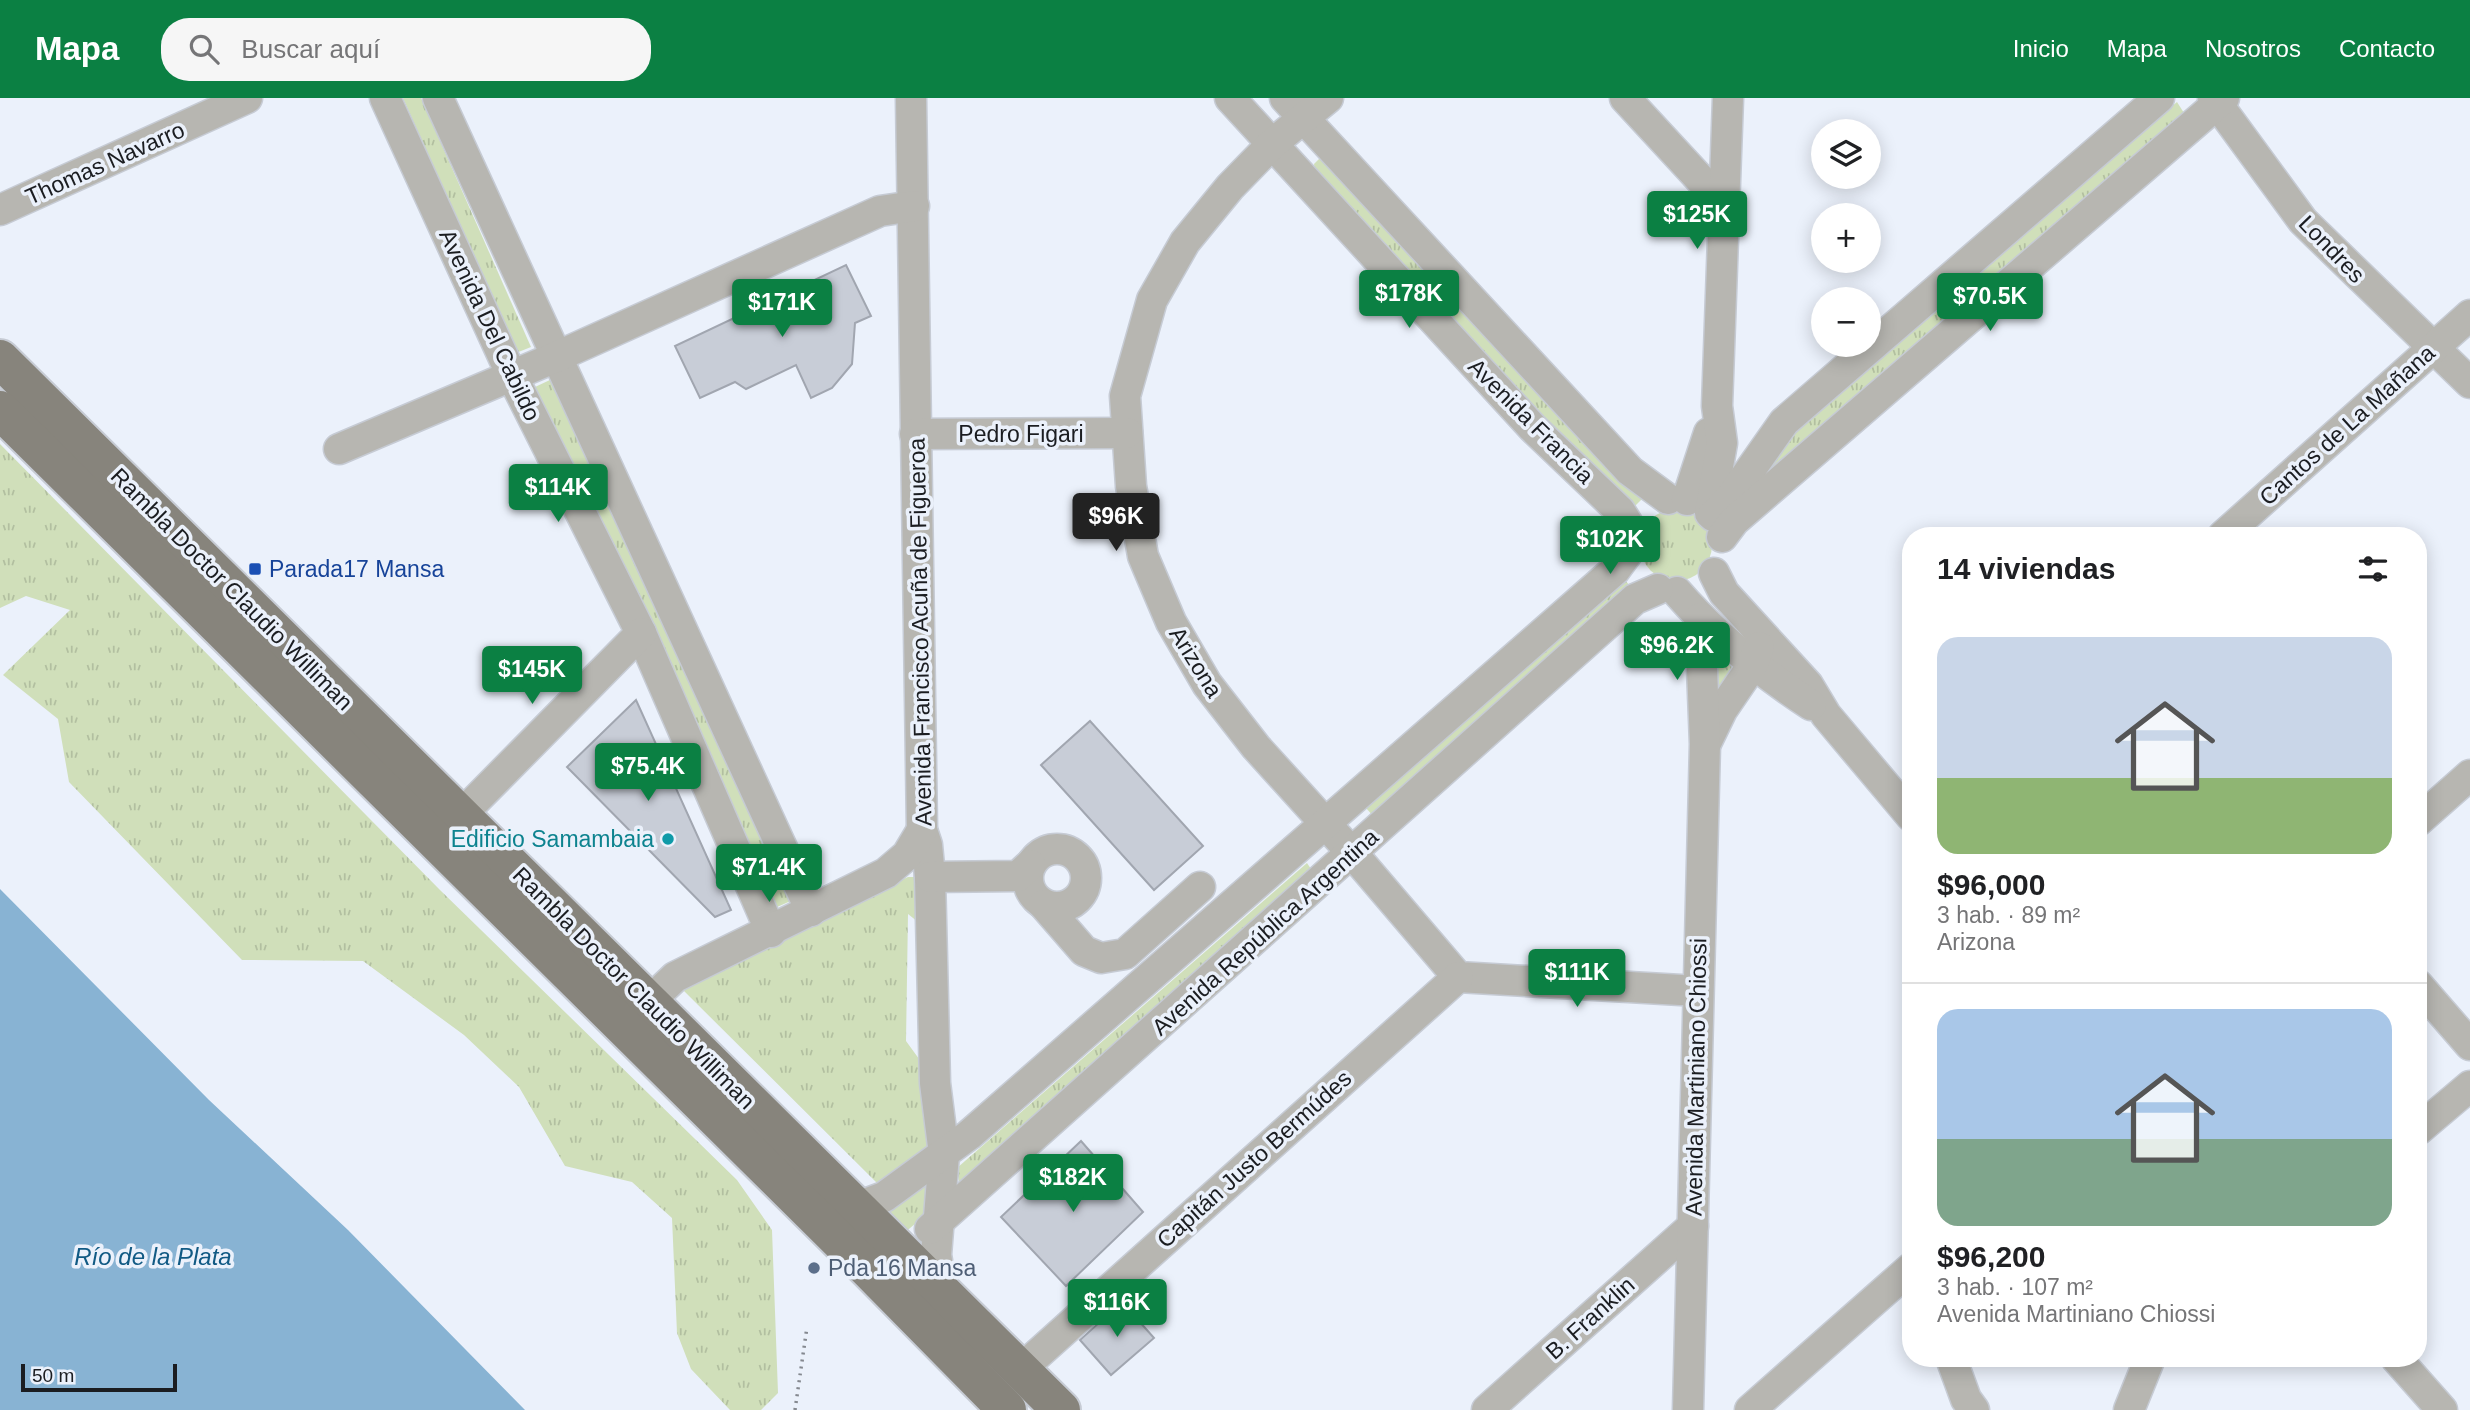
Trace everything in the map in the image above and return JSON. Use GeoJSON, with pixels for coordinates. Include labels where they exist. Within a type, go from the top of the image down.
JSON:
{"type":"FeatureCollection","features":[{"type":"Feature","properties":{"kind":"main road","name":"Rambla Doctor Claudio Williman"},"geometry":{"type":"LineString","coordinates":[[0,359],[162,545],[635,1015],[858,1207],[1061,1410]]}},
{"type":"Feature","properties":{"kind":"main road","name":"Rambla Doctor Claudio Williman"},"geometry":{"type":"LineString","coordinates":[[0,410],[162,545],[460,816],[635,1015],[870,1271],[1007,1410]]}},
{"type":"Feature","properties":{"kind":"street","name":"Thomas Navarro"},"geometry":{"type":"LineString","coordinates":[[0,210],[247,98]]}},
{"type":"Feature","properties":{"kind":"street","name":"Avenida Del Cabildo"},"geometry":{"type":"LineString","coordinates":[[386,98],[512,376],[640,633],[771,932]]}},
{"type":"Feature","properties":{"kind":"street","name":"Avenida Del Cabildo"},"geometry":{"type":"LineString","coordinates":[[439,98],[811,911]]}},
{"type":"Feature","properties":{"kind":"street","name":"Avenida Francisco Acuña de Figueroa"},"geometry":{"type":"LineString","coordinates":[[911,98],[922,830],[928,845],[935,1083],[944,1154],[936,1255],[942,1291]]}},
{"type":"Feature","properties":{"kind":"street","name":"Avenida Francia"},"geometry":{"type":"LineString","coordinates":[[1230,98],[1533,428],[1620,511],[1630,540]]}},
{"type":"Feature","properties":{"kind":"street","name":"Arizona"},"geometry":{"type":"LineString","coordinates":[[1328,98],[1294,108],[1272,144],[1230,187],[1185,242],[1152,300],[1125,396],[1131,486],[1143,556],[1171,622],[1207,684],[1256,747],[1327,824],[1458,977]]}},
{"type":"Feature","properties":{"kind":"street"},"geometry":{"type":"LineString","coordinates":[[1625,98],[1724,205]]}},
{"type":"Feature","properties":{"kind":"street"},"geometry":{"type":"LineString","coordinates":[[1668,591],[1698,587],[1714,573],[1722,556],[1700,513],[1717,406],[1728,98]]}},
{"type":"Feature","properties":{"kind":"street"},"geometry":{"type":"LineString","coordinates":[[1700,513],[1734,493],[1784,422],[2159,98]]}},
{"type":"Feature","properties":{"kind":"street"},"geometry":{"type":"LineString","coordinates":[[1826,715],[1752,666],[1668,591],[1638,574],[1630,540],[1647,508],[1700,513],[1734,521],[2217,100]]}},
{"type":"Feature","properties":{"kind":"street","name":"Londres"},"geometry":{"type":"LineString","coordinates":[[2217,100],[2302,221],[2371,290],[2435,346],[2470,383]]}},
{"type":"Feature","properties":{"kind":"street","name":"Avenida Francia"},"geometry":{"type":"LineString","coordinates":[[1294,108],[1630,471],[1700,513]]}},
{"type":"Feature","properties":{"kind":"street"},"geometry":{"type":"LineString","coordinates":[[339,449],[512,376],[880,211],[914,206]]}},
{"type":"Feature","properties":{"kind":"street","name":"Cantos de La Mañana"},"geometry":{"type":"LineString","coordinates":[[2233,527],[2470,315]]}},
{"type":"Feature","properties":{"kind":"street","name":"Pedro Figari"},"geometry":{"type":"LineString","coordinates":[[915,434],[1127,433]]}},
{"type":"Feature","properties":{"kind":"street","name":"Avenida República Argentina"},"geometry":{"type":"LineString","coordinates":[[858,1207],[884,1197],[969,1135],[1615,570],[1630,540]]}},
{"type":"Feature","properties":{"kind":"street"},"geometry":{"type":"LineString","coordinates":[[1714,573],[1724,593],[1808,685],[1826,715],[1902,804]]}},
{"type":"Feature","properties":{"kind":"street","name":"Avenida República Argentina"},"geometry":{"type":"LineString","coordinates":[[870,1271],[905,1253],[1635,599],[1668,591]]}},
{"type":"Feature","properties":{"kind":"street","name":"Avenida Martiniano Chiossi"},"geometry":{"type":"LineString","coordinates":[[1688,1410],[1705,744],[1700,618]]}},
{"type":"Feature","properties":{"kind":"street","name":"Avenida Martiniano Chiossi"},"geometry":{"type":"LineString","coordinates":[[1705,744],[1722,710],[1752,666],[1760,643],[1757,632]]}},
{"type":"Feature","properties":{"kind":"street"},"geometry":{"type":"LineString","coordinates":[[460,816],[640,633]]}},
{"type":"Feature","properties":{"kind":"street"},"geometry":{"type":"LineString","coordinates":[[2427,813],[2470,775]]}},
{"type":"Feature","properties":{"kind":"street"},"geometry":{"type":"LineString","coordinates":[[635,1015],[676,977],[886,873],[907,855],[922,830]]}},
{"type":"Feature","properties":{"kind":"street"},"geometry":{"type":"LineString","coordinates":[[1055,848],[1070,850],[1082,861],[1087,875],[1084,890],[1074,902],[1059,907],[1014,892],[930,887],[1018,876],[1040,853],[1055,848]]}},
{"type":"Feature","properties":{"kind":"street"},"geometry":{"type":"LineString","coordinates":[[1030,865],[1027,880],[1038,900],[1084,951],[1101,958],[1125,954],[1200,887]]}},
{"type":"Feature","properties":{"kind":"street"},"geometry":{"type":"LineString","coordinates":[[1458,977],[1698,991]]}},
{"type":"Feature","properties":{"kind":"street","name":"Capitán Justo Bermúdes"},"geometry":{"type":"LineString","coordinates":[[1020,1370],[1458,977]]}},
{"type":"Feature","properties":{"kind":"street"},"geometry":{"type":"LineString","coordinates":[[2427,995],[2470,1045]]}},
{"type":"Feature","properties":{"kind":"street"},"geometry":{"type":"LineString","coordinates":[[2427,1122],[2470,1086]]}},
{"type":"Feature","properties":{"kind":"street","name":"B. Franklin"},"geometry":{"type":"LineString","coordinates":[[1487,1410],[1693,1226]]}},
{"type":"Feature","properties":{"kind":"street"},"geometry":{"type":"LineString","coordinates":[[1750,1410],[1902,1276]]}},
{"type":"Feature","properties":{"kind":"street"},"geometry":{"type":"LineString","coordinates":[[1954,1367],[1966,1399],[1974,1410]]}},
{"type":"Feature","properties":{"kind":"street"},"geometry":{"type":"LineString","coordinates":[[2129,1410],[2146,1367]]}},
{"type":"Feature","properties":{"kind":"street"},"geometry":{"type":"LineString","coordinates":[[2404,1367],[2442,1410]]}},
{"type":"Feature","properties":{"kind":"path"},"geometry":{"type":"LineString","coordinates":[[795,1410],[807,1327]]}},
{"type":"Feature","properties":{"kind":"green space"},"geometry":{"type":"Polygon","coordinates":[[[403,98],[421,98],[531,347],[516,353],[403,98]]]}},
{"type":"Feature","properties":{"kind":"green space"},"geometry":{"type":"Polygon","coordinates":[[[2177,102],[2184,113],[1743,494],[1793,427],[1876,357],[1881,357],[1881,353],[2177,102]]]}},
{"type":"Feature","properties":{"kind":"green space"},"geometry":{"type":"Polygon","coordinates":[[[1321,157],[1644,497],[1632,509],[1552,430],[1315,171],[1314,164],[1321,157]]]}},
{"type":"Feature","properties":{"kind":"green space"},"geometry":{"type":"Polygon","coordinates":[[[552,379],[793,900],[777,907],[535,387],[552,379]]]}},
{"type":"Feature","properties":{"kind":"green space"},"geometry":{"type":"Polygon","coordinates":[[[0,444],[440,890],[737,1180],[772,1230],[778,1393],[761,1410],[730,1410],[691,1369],[677,1333],[672,1218],[632,1182],[565,1166],[519,1087],[464,1035],[363,961],[242,960],[69,782],[58,719],[3,675],[70,610],[26,596],[0,608],[0,444]]]}},
{"type":"Feature","properties":{"kind":"green space"},"geometry":{"type":"Polygon","coordinates":[[[1676,509],[1696,515],[1706,525],[1712,545],[1706,565],[1696,575],[1676,581],[1656,575],[1646,565],[1640,545],[1646,525],[1656,515],[1676,509]]]}},
{"type":"Feature","properties":{"kind":"green space"},"geometry":{"type":"Polygon","coordinates":[[[1623,578],[1632,588],[1374,817],[1366,808],[1623,578]]]}},
{"type":"Feature","properties":{"kind":"green space"},"geometry":{"type":"Polygon","coordinates":[[[1710,635],[1736,664],[1718,687],[1708,710],[1710,635]]]}},
{"type":"Feature","properties":{"kind":"green space"},"geometry":{"type":"Polygon","coordinates":[[[1307,863],[1313,872],[959,1182],[957,1168],[1307,863]]]}},
{"type":"Feature","properties":{"kind":"green space"},"geometry":{"type":"Polygon","coordinates":[[[908,877],[919,877],[918,922],[908,914],[906,1041],[922,1063],[928,1154],[880,1186],[684,991],[689,981],[908,877]]]}},
{"type":"Feature","properties":{"kind":"green space"},"geometry":{"type":"Polygon","coordinates":[[[929,1178],[931,1210],[902,1235],[882,1211],[929,1178]]]}},
{"type":"Feature","properties":{"kind":"water","name":"Río de la Plata"},"geometry":{"type":"Polygon","coordinates":[[[0,889],[209,1100],[348,1230],[525,1410],[0,1410],[0,889]]]}},
{"type":"Feature","properties":{"kind":"building"},"geometry":{"type":"Polygon","coordinates":[[[846,265],[871,316],[855,323],[852,364],[832,388],[811,398],[796,365],[746,389],[735,382],[700,398],[675,346],[846,265]]]}},
{"type":"Feature","properties":{"kind":"building","name":"Edificio Samambaia"},"geometry":{"type":"Polygon","coordinates":[[[636,700],[731,910],[715,917],[567,767],[636,700]]]}},
{"type":"Feature","properties":{"kind":"building"},"geometry":{"type":"Polygon","coordinates":[[[1090,721],[1203,846],[1154,890],[1041,765],[1090,721]]]}},
{"type":"Feature","properties":{"kind":"building"},"geometry":{"type":"Polygon","coordinates":[[[1081,1141],[1143,1212],[1066,1286],[1001,1217],[1081,1141]]]}},
{"type":"Feature","properties":{"kind":"building"},"geometry":{"type":"Polygon","coordinates":[[[1122,1302],[1154,1338],[1111,1375],[1080,1340],[1122,1302]]]}},
{"type":"Feature","properties":{"kind":"place","name":"Parada17 Mansa"},"geometry":{"type":"Point","coordinates":[255,569]}},
{"type":"Feature","properties":{"kind":"place","name":"Edificio Samambaia"},"geometry":{"type":"Point","coordinates":[668,839]}},
{"type":"Feature","properties":{"kind":"place","name":"Pda 16 Mansa"},"geometry":{"type":"Point","coordinates":[814,1268]}}]}
